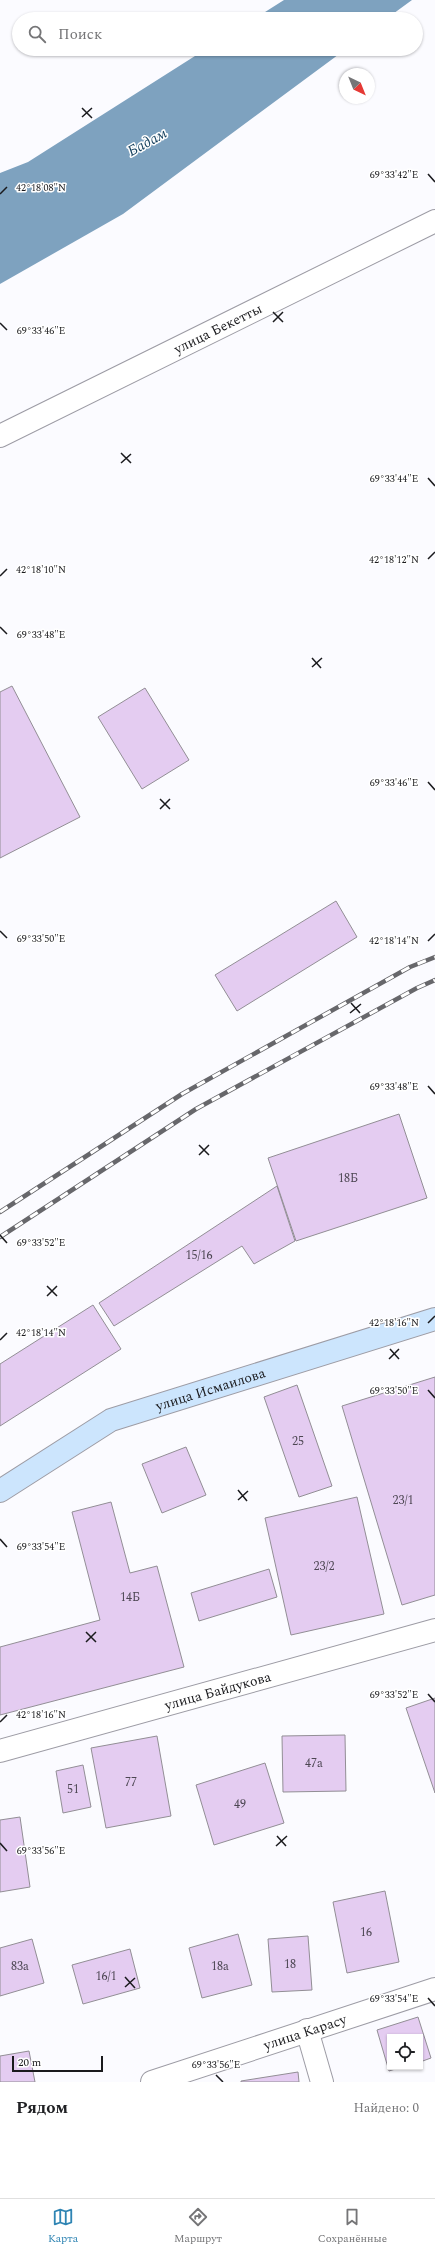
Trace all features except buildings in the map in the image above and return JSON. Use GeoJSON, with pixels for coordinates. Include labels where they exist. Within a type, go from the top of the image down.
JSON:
{"type":"FeatureCollection","features":[{"type":"Feature","properties":{"kind":"main road","name":"улица Исмаилова"},"geometry":{"type":"LineString","coordinates":[[0,1491],[112,1420],[435,1319]]}},
{"type":"Feature","properties":{"kind":"street","name":"улица Бекетты"},"geometry":{"type":"LineString","coordinates":[[0,436],[435,221]]}},
{"type":"Feature","properties":{"kind":"street","name":"улица Байдукова"},"geometry":{"type":"LineString","coordinates":[[0,1751],[435,1630]]}},
{"type":"Feature","properties":{"kind":"street","name":"улица Карасу"},"geometry":{"type":"LineString","coordinates":[[152,2082],[435,1989]]}},
{"type":"Feature","properties":{"kind":"street"},"geometry":{"type":"LineString","coordinates":[[307,2030],[322,2082]]}},
{"type":"Feature","properties":{"kind":"water"},"geometry":{"type":"Polygon","coordinates":[[[284,0],[412,0],[396,12],[265,12],[284,0]]]}},
{"type":"Feature","properties":{"kind":"water","name":"Бадам"},"geometry":{"type":"Polygon","coordinates":[[[195,56],[337,56],[123,214],[0,284],[0,173],[28,162],[195,56]]]}},
{"type":"Feature","properties":{"kind":"railway"},"geometry":{"type":"LineString","coordinates":[[0,1212],[182,1094],[410,967],[435,957]]}},
{"type":"Feature","properties":{"kind":"railway"},"geometry":{"type":"LineString","coordinates":[[0,1237],[196,1109],[417,988],[435,980]]}}]}
